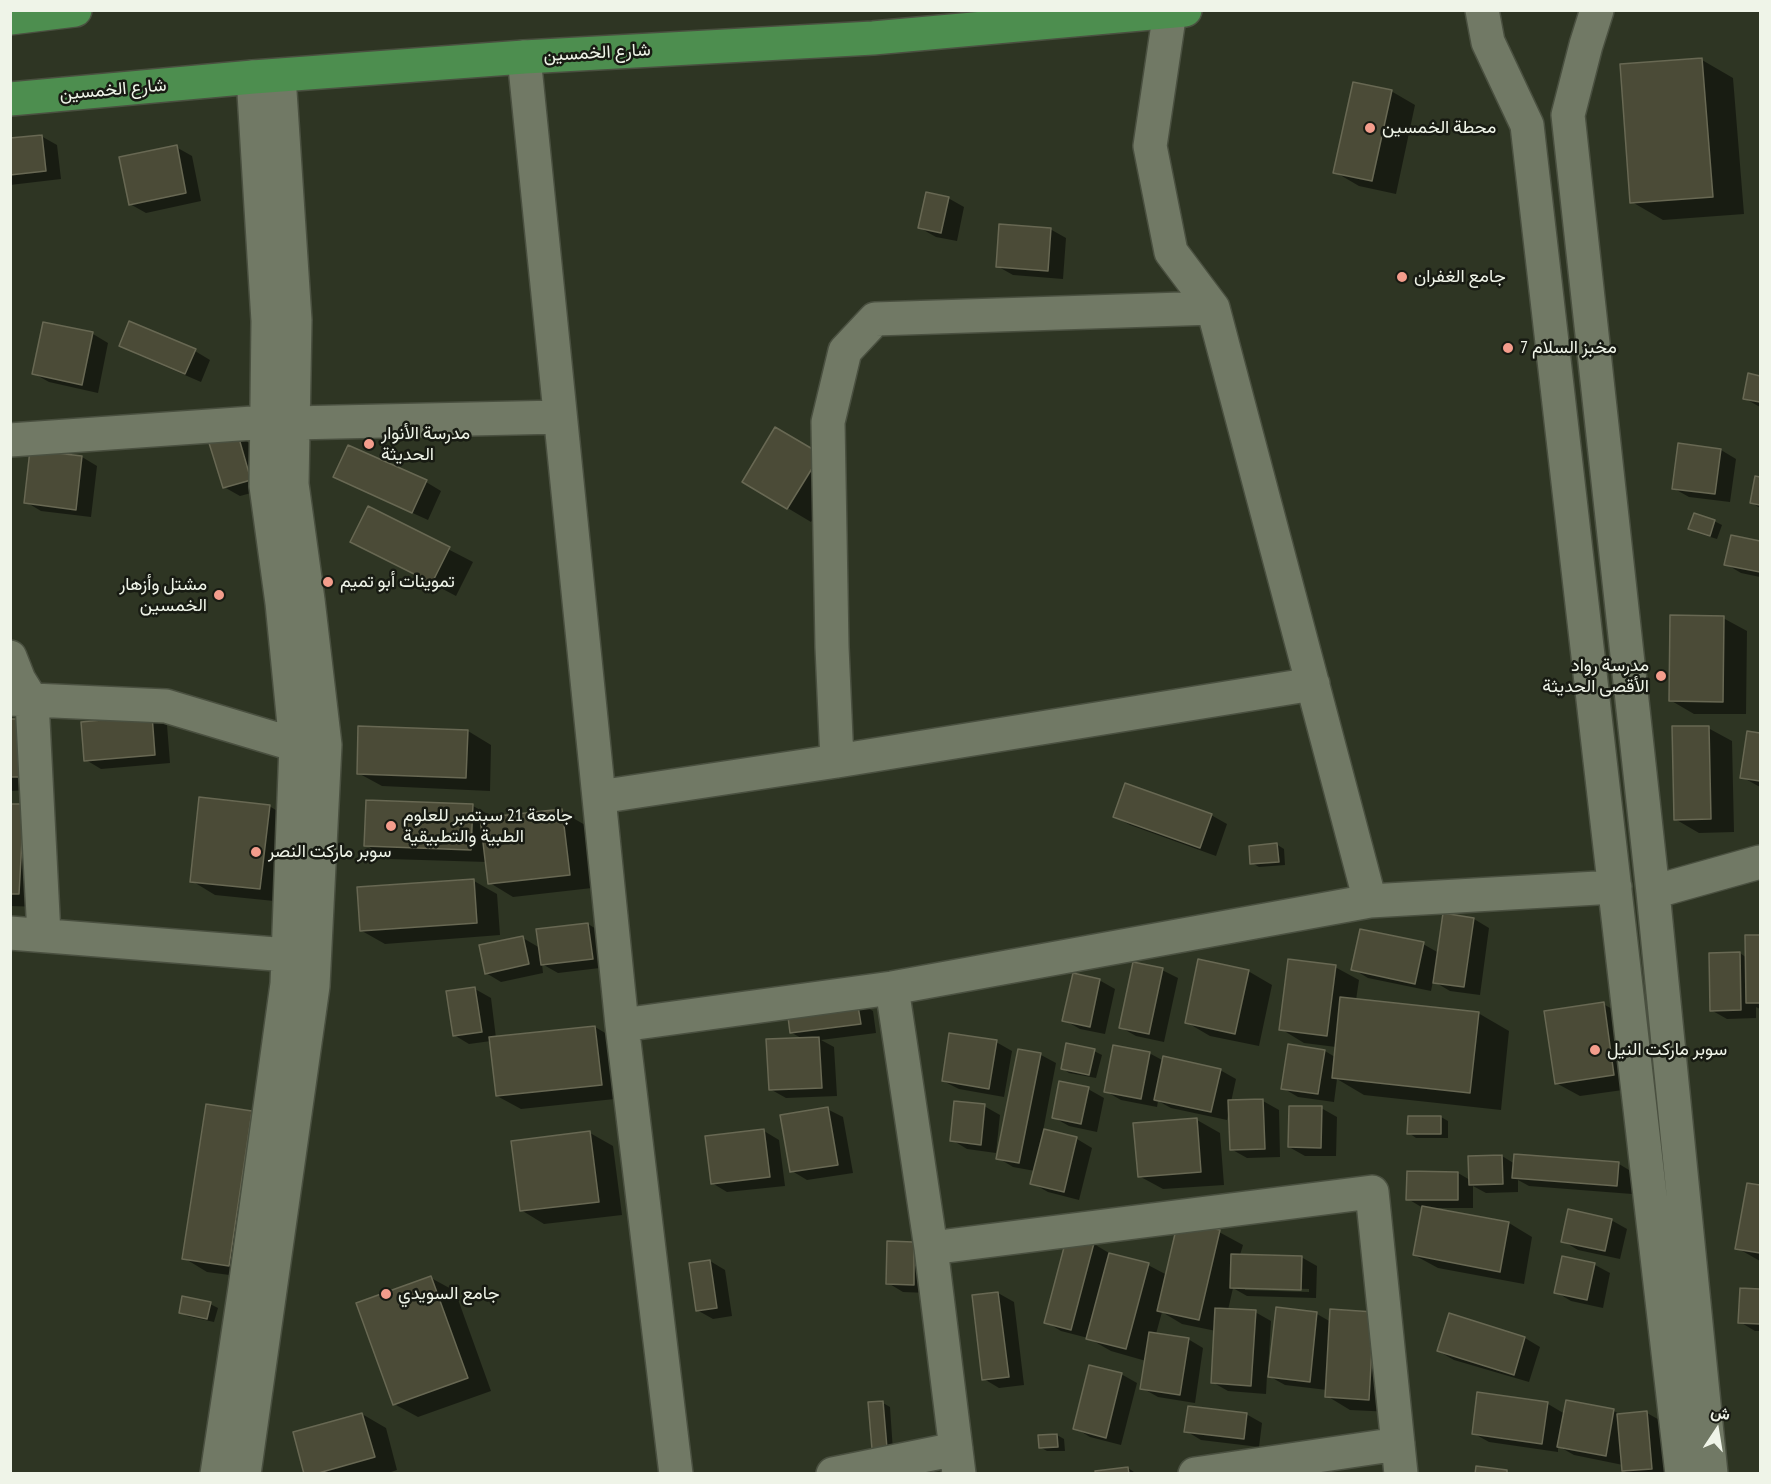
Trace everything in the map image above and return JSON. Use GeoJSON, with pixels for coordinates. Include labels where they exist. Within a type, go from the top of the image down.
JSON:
{"type":"FeatureCollection","features":[{"type":"Feature","properties":{"kind":"main road"},"geometry":{"type":"LineString","coordinates":[[10,18],[75,10]]}},
{"type":"Feature","properties":{"kind":"main road","name":"شارع الخمسين"},"geometry":{"type":"LineString","coordinates":[[10,99],[524,57],[873,38],[1177,11]]}},
{"type":"Feature","properties":{"kind":"street"},"geometry":{"type":"LineString","coordinates":[[1482,10],[1488,42],[1527,125],[1682,1473]]}},
{"type":"Feature","properties":{"kind":"street"},"geometry":{"type":"LineString","coordinates":[[1597,10],[1568,116],[1653,892],[1711,1473]]}},
{"type":"Feature","properties":{"kind":"street"},"geometry":{"type":"LineString","coordinates":[[1177,11],[1150,146],[1172,252],[1213,308],[1370,901]]}},
{"type":"Feature","properties":{"kind":"street"},"geometry":{"type":"LineString","coordinates":[[524,57],[622,1025],[676,1473]]}},
{"type":"Feature","properties":{"kind":"street"},"geometry":{"type":"LineString","coordinates":[[244,1473],[313,986],[324,768],[324,734],[308,600],[292,484],[280,423],[268,321],[266,77]]}},
{"type":"Feature","properties":{"kind":"street"},"geometry":{"type":"LineString","coordinates":[[837,761],[832,647],[828,422],[845,351],[875,319],[1213,308]]}},
{"type":"Feature","properties":{"kind":"street"},"geometry":{"type":"LineString","coordinates":[[10,440],[280,423],[560,417]]}},
{"type":"Feature","properties":{"kind":"street"},"geometry":{"type":"LineString","coordinates":[[217,1473],[279,1042],[288,955],[296,745],[282,603],[266,486],[280,423]]}},
{"type":"Feature","properties":{"kind":"street"},"geometry":{"type":"LineString","coordinates":[[10,657],[19,680],[44,935]]}},
{"type":"Feature","properties":{"kind":"street"},"geometry":{"type":"LineString","coordinates":[[599,797],[1313,684]]}},
{"type":"Feature","properties":{"kind":"street"},"geometry":{"type":"LineString","coordinates":[[21,700],[166,706],[296,745]]}},
{"type":"Feature","properties":{"kind":"street"},"geometry":{"type":"LineString","coordinates":[[1653,892],[1761,862]]}},
{"type":"Feature","properties":{"kind":"street"},"geometry":{"type":"LineString","coordinates":[[622,1025],[892,988],[1370,901],[1615,888]]}},
{"type":"Feature","properties":{"kind":"street"},"geometry":{"type":"LineString","coordinates":[[10,933],[288,955]]}},
{"type":"Feature","properties":{"kind":"street"},"geometry":{"type":"LineString","coordinates":[[833,1473],[958,1461],[931,1248],[892,988]]}},
{"type":"Feature","properties":{"kind":"street"},"geometry":{"type":"LineString","coordinates":[[1636,1071],[1670,1069]]}},
{"type":"Feature","properties":{"kind":"street"},"geometry":{"type":"LineString","coordinates":[[931,1248],[1372,1192],[1400,1459],[1195,1473]]}},
{"type":"Feature","properties":{"kind":"building"},"geometry":{"type":"Polygon","coordinates":[[[1702,58],[1713,197],[1630,203],[1620,64],[1702,58]]]}},
{"type":"Feature","properties":{"kind":"building"},"geometry":{"type":"Polygon","coordinates":[[[1353,82],[1392,90],[1372,181],[1333,173],[1353,82]]]}},
{"type":"Feature","properties":{"kind":"building"},"geometry":{"type":"Polygon","coordinates":[[[42,135],[46,171],[10,175],[10,138],[42,135]]]}},
{"type":"Feature","properties":{"kind":"building"},"geometry":{"type":"Polygon","coordinates":[[[177,145],[186,193],[129,205],[119,157],[177,145]]]}},
{"type":"Feature","properties":{"kind":"building"},"geometry":{"type":"Polygon","coordinates":[[[926,192],[949,197],[941,233],[918,228],[926,192]]]}},
{"type":"Feature","properties":{"kind":"building"},"geometry":{"type":"Polygon","coordinates":[[[999,224],[1051,228],[1048,271],[996,267],[999,224]]]}},
{"type":"Feature","properties":{"kind":"building"},"geometry":{"type":"Polygon","coordinates":[[[129,321],[196,349],[185,374],[119,346],[129,321]]]}},
{"type":"Feature","properties":{"kind":"building"},"geometry":{"type":"Polygon","coordinates":[[[43,322],[93,332],[82,385],[32,374],[43,322]]]}},
{"type":"Feature","properties":{"kind":"building"},"geometry":{"type":"Polygon","coordinates":[[[1748,373],[1760,376],[1760,402],[1743,399],[1748,373]]]}},
{"type":"Feature","properties":{"kind":"building"},"geometry":{"type":"Polygon","coordinates":[[[775,427],[821,454],[787,509],[742,482],[775,427]]]}},
{"type":"Feature","properties":{"kind":"building"},"geometry":{"type":"Polygon","coordinates":[[[238,435],[251,480],[223,488],[209,443],[238,435]]]}},
{"type":"Feature","properties":{"kind":"building"},"geometry":{"type":"Polygon","coordinates":[[[1678,443],[1721,449],[1715,494],[1672,489],[1678,443]]]}},
{"type":"Feature","properties":{"kind":"building"},"geometry":{"type":"Polygon","coordinates":[[[348,445],[427,480],[412,513],[333,477],[348,445]]]}},
{"type":"Feature","properties":{"kind":"building"},"geometry":{"type":"Polygon","coordinates":[[[30,450],[82,456],[76,510],[24,503],[30,450]]]}},
{"type":"Feature","properties":{"kind":"building"},"geometry":{"type":"Polygon","coordinates":[[[1755,476],[1760,477],[1760,505],[1750,503],[1755,476]]]}},
{"type":"Feature","properties":{"kind":"building"},"geometry":{"type":"Polygon","coordinates":[[[368,506],[450,547],[432,583],[350,542],[368,506]]]}},
{"type":"Feature","properties":{"kind":"building"},"geometry":{"type":"Polygon","coordinates":[[[1694,513],[1715,520],[1710,536],[1688,529],[1694,513]]]}},
{"type":"Feature","properties":{"kind":"building"},"geometry":{"type":"Polygon","coordinates":[[[1731,535],[1760,541],[1760,572],[1724,565],[1731,535]]]}},
{"type":"Feature","properties":{"kind":"building"},"geometry":{"type":"Polygon","coordinates":[[[1670,615],[1724,616],[1723,702],[1669,701],[1670,615]]]}},
{"type":"Feature","properties":{"kind":"building"},"geometry":{"type":"Polygon","coordinates":[[[152,715],[155,755],[84,761],[81,722],[152,715]]]}},
{"type":"Feature","properties":{"kind":"building"},"geometry":{"type":"Polygon","coordinates":[[[10,719],[19,719],[21,777],[10,777],[10,719]]]}},
{"type":"Feature","properties":{"kind":"building"},"geometry":{"type":"Polygon","coordinates":[[[358,726],[468,730],[466,778],[357,774],[358,726]]]}},
{"type":"Feature","properties":{"kind":"building"},"geometry":{"type":"Polygon","coordinates":[[[1672,726],[1709,726],[1711,819],[1674,820],[1672,726]]]}},
{"type":"Feature","properties":{"kind":"building"},"geometry":{"type":"Polygon","coordinates":[[[1747,731],[1760,733],[1760,781],[1740,778],[1747,731]]]}},
{"type":"Feature","properties":{"kind":"building"},"geometry":{"type":"Polygon","coordinates":[[[1125,783],[1212,814],[1200,848],[1113,817],[1125,783]]]}},
{"type":"Feature","properties":{"kind":"building"},"geometry":{"type":"Polygon","coordinates":[[[199,797],[270,805],[260,889],[190,882],[199,797]]]}},
{"type":"Feature","properties":{"kind":"building"},"geometry":{"type":"Polygon","coordinates":[[[366,800],[473,804],[471,850],[364,846],[366,800]]]}},
{"type":"Feature","properties":{"kind":"building"},"geometry":{"type":"Polygon","coordinates":[[[10,804],[24,804],[19,894],[10,894],[10,804]]]}},
{"type":"Feature","properties":{"kind":"building"},"geometry":{"type":"Polygon","coordinates":[[[562,809],[570,875],[488,884],[480,818],[562,809]]]}},
{"type":"Feature","properties":{"kind":"building"},"geometry":{"type":"Polygon","coordinates":[[[1277,843],[1279,862],[1250,864],[1249,846],[1277,843]]]}},
{"type":"Feature","properties":{"kind":"building"},"geometry":{"type":"Polygon","coordinates":[[[474,879],[477,923],[360,931],[357,887],[474,879]]]}},
{"type":"Feature","properties":{"kind":"building"},"geometry":{"type":"Polygon","coordinates":[[[1443,913],[1474,918],[1464,987],[1433,983],[1443,913]]]}},
{"type":"Feature","properties":{"kind":"building"},"geometry":{"type":"Polygon","coordinates":[[[588,923],[593,959],[541,965],[536,929],[588,923]]]}},
{"type":"Feature","properties":{"kind":"building"},"geometry":{"type":"Polygon","coordinates":[[[1360,929],[1424,942],[1415,984],[1351,970],[1360,929]]]}},
{"type":"Feature","properties":{"kind":"building"},"geometry":{"type":"Polygon","coordinates":[[[1745,935],[1760,935],[1760,1003],[1746,1003],[1745,935]]]}},
{"type":"Feature","properties":{"kind":"building"},"geometry":{"type":"Polygon","coordinates":[[[523,936],[529,964],[485,974],[479,945],[523,936]]]}},
{"type":"Feature","properties":{"kind":"building"},"geometry":{"type":"Polygon","coordinates":[[[1740,952],[1741,1010],[1710,1011],[1709,953],[1740,952]]]}},
{"type":"Feature","properties":{"kind":"building"},"geometry":{"type":"Polygon","coordinates":[[[1198,959],[1249,970],[1235,1034],[1185,1023],[1198,959]]]}},
{"type":"Feature","properties":{"kind":"building"},"geometry":{"type":"Polygon","coordinates":[[[1288,959],[1336,965],[1327,1036],[1279,1030],[1288,959]]]}},
{"type":"Feature","properties":{"kind":"building"},"geometry":{"type":"Polygon","coordinates":[[[1133,962],[1163,968],[1149,1034],[1119,1028],[1133,962]]]}},
{"type":"Feature","properties":{"kind":"building"},"geometry":{"type":"Polygon","coordinates":[[[1073,973],[1100,979],[1090,1027],[1062,1021],[1073,973]]]}},
{"type":"Feature","properties":{"kind":"building"},"geometry":{"type":"Polygon","coordinates":[[[475,987],[482,1032],[453,1036],[446,991],[475,987]]]}},
{"type":"Feature","properties":{"kind":"building"},"geometry":{"type":"Polygon","coordinates":[[[1340,997],[1479,1012],[1470,1093],[1332,1078],[1340,997]]]}},
{"type":"Feature","properties":{"kind":"building"},"geometry":{"type":"Polygon","coordinates":[[[857,1000],[861,1024],[790,1033],[787,1009],[857,1000]]]}},
{"type":"Feature","properties":{"kind":"building"},"geometry":{"type":"Polygon","coordinates":[[[1604,1002],[1614,1075],[1555,1084],[1544,1011],[1604,1002]]]}},
{"type":"Feature","properties":{"kind":"building"},"geometry":{"type":"Polygon","coordinates":[[[595,1026],[602,1085],[496,1096],[489,1037],[595,1026]]]}},
{"type":"Feature","properties":{"kind":"building"},"geometry":{"type":"Polygon","coordinates":[[[949,1033],[997,1040],[989,1089],[942,1081],[949,1033]]]}},
{"type":"Feature","properties":{"kind":"building"},"geometry":{"type":"Polygon","coordinates":[[[819,1037],[822,1088],[769,1090],[766,1039],[819,1037]]]}},
{"type":"Feature","properties":{"kind":"building"},"geometry":{"type":"Polygon","coordinates":[[[1066,1043],[1095,1049],[1089,1075],[1061,1069],[1066,1043]]]}},
{"type":"Feature","properties":{"kind":"building"},"geometry":{"type":"Polygon","coordinates":[[[1288,1044],[1325,1050],[1318,1094],[1281,1089],[1288,1044]]]}},
{"type":"Feature","properties":{"kind":"building"},"geometry":{"type":"Polygon","coordinates":[[[1113,1045],[1150,1052],[1141,1099],[1104,1092],[1113,1045]]]}},
{"type":"Feature","properties":{"kind":"building"},"geometry":{"type":"Polygon","coordinates":[[[1018,1049],[1041,1053],[1019,1163],[996,1159],[1018,1049]]]}},
{"type":"Feature","properties":{"kind":"building"},"geometry":{"type":"Polygon","coordinates":[[[1163,1056],[1221,1069],[1211,1112],[1154,1100],[1163,1056]]]}},
{"type":"Feature","properties":{"kind":"building"},"geometry":{"type":"Polygon","coordinates":[[[1059,1081],[1089,1087],[1081,1124],[1052,1118],[1059,1081]]]}},
{"type":"Feature","properties":{"kind":"building"},"geometry":{"type":"Polygon","coordinates":[[[1263,1099],[1265,1149],[1230,1150],[1228,1100],[1263,1099]]]}},
{"type":"Feature","properties":{"kind":"building"},"geometry":{"type":"Polygon","coordinates":[[[954,1101],[985,1104],[981,1145],[950,1141],[954,1101]]]}},
{"type":"Feature","properties":{"kind":"building"},"geometry":{"type":"Polygon","coordinates":[[[206,1104],[252,1111],[229,1266],[182,1259],[206,1104]]]}},
{"type":"Feature","properties":{"kind":"building"},"geometry":{"type":"Polygon","coordinates":[[[1289,1106],[1322,1106],[1321,1148],[1288,1147],[1289,1106]]]}},
{"type":"Feature","properties":{"kind":"building"},"geometry":{"type":"Polygon","coordinates":[[[828,1107],[838,1165],[790,1172],[780,1115],[828,1107]]]}},
{"type":"Feature","properties":{"kind":"building"},"geometry":{"type":"Polygon","coordinates":[[[1408,1116],[1441,1116],[1441,1134],[1407,1134],[1408,1116]]]}},
{"type":"Feature","properties":{"kind":"building"},"geometry":{"type":"Polygon","coordinates":[[[1197,1118],[1201,1172],[1138,1177],[1133,1123],[1197,1118]]]}},
{"type":"Feature","properties":{"kind":"building"},"geometry":{"type":"Polygon","coordinates":[[[764,1129],[770,1177],[711,1184],[705,1136],[764,1129]]]}},
{"type":"Feature","properties":{"kind":"building"},"geometry":{"type":"Polygon","coordinates":[[[1044,1129],[1077,1137],[1064,1192],[1030,1184],[1044,1129]]]}},
{"type":"Feature","properties":{"kind":"building"},"geometry":{"type":"Polygon","coordinates":[[[590,1131],[599,1202],[520,1211],[511,1141],[590,1131]]]}},
{"type":"Feature","properties":{"kind":"building"},"geometry":{"type":"Polygon","coordinates":[[[1514,1154],[1619,1162],[1617,1186],[1512,1178],[1514,1154]]]}},
{"type":"Feature","properties":{"kind":"building"},"geometry":{"type":"Polygon","coordinates":[[[1502,1155],[1503,1184],[1469,1185],[1468,1156],[1502,1155]]]}},
{"type":"Feature","properties":{"kind":"building"},"geometry":{"type":"Polygon","coordinates":[[[1407,1171],[1458,1172],[1458,1200],[1406,1200],[1407,1171]]]}},
{"type":"Feature","properties":{"kind":"building"},"geometry":{"type":"Polygon","coordinates":[[[1747,1183],[1760,1185],[1760,1253],[1735,1249],[1747,1183]]]}},
{"type":"Feature","properties":{"kind":"building"},"geometry":{"type":"Polygon","coordinates":[[[1422,1206],[1509,1222],[1500,1272],[1413,1255],[1422,1206]]]}},
{"type":"Feature","properties":{"kind":"building"},"geometry":{"type":"Polygon","coordinates":[[[1568,1209],[1612,1219],[1605,1251],[1561,1242],[1568,1209]]]}},
{"type":"Feature","properties":{"kind":"building"},"geometry":{"type":"Polygon","coordinates":[[[1178,1221],[1220,1230],[1199,1320],[1157,1311],[1178,1221]]]}},
{"type":"Feature","properties":{"kind":"building"},"geometry":{"type":"Polygon","coordinates":[[[1067,1236],[1094,1243],[1071,1330],[1044,1323],[1067,1236]]]}},
{"type":"Feature","properties":{"kind":"building"},"geometry":{"type":"Polygon","coordinates":[[[887,1241],[914,1242],[914,1285],[886,1284],[887,1241]]]}},
{"type":"Feature","properties":{"kind":"building"},"geometry":{"type":"Polygon","coordinates":[[[1109,1253],[1149,1263],[1126,1349],[1086,1339],[1109,1253]]]}},
{"type":"Feature","properties":{"kind":"building"},"geometry":{"type":"Polygon","coordinates":[[[1231,1254],[1302,1256],[1301,1290],[1230,1288],[1231,1254]]]}},
{"type":"Feature","properties":{"kind":"building"},"geometry":{"type":"Polygon","coordinates":[[[1562,1256],[1595,1263],[1587,1300],[1554,1293],[1562,1256]]]}},
{"type":"Feature","properties":{"kind":"building"},"geometry":{"type":"Polygon","coordinates":[[[710,1260],[717,1308],[696,1311],[689,1263],[710,1260]]]}},
{"type":"Feature","properties":{"kind":"building"},"geometry":{"type":"Polygon","coordinates":[[[431,1276],[468,1378],[393,1405],[356,1303],[431,1276]]]}},
{"type":"Feature","properties":{"kind":"building"},"geometry":{"type":"Polygon","coordinates":[[[1740,1288],[1760,1289],[1760,1324],[1738,1323],[1740,1288]]]}},
{"type":"Feature","properties":{"kind":"building"},"geometry":{"type":"Polygon","coordinates":[[[998,1292],[1009,1377],[982,1380],[972,1295],[998,1292]]]}},
{"type":"Feature","properties":{"kind":"building"},"geometry":{"type":"Polygon","coordinates":[[[182,1296],[211,1302],[207,1319],[179,1313],[182,1296]]]}},
{"type":"Feature","properties":{"kind":"building"},"geometry":{"type":"Polygon","coordinates":[[[1276,1307],[1317,1312],[1310,1382],[1268,1377],[1276,1307]]]}},
{"type":"Feature","properties":{"kind":"building"},"geometry":{"type":"Polygon","coordinates":[[[1215,1308],[1256,1310],[1251,1386],[1211,1383],[1215,1308]]]}},
{"type":"Feature","properties":{"kind":"building"},"geometry":{"type":"Polygon","coordinates":[[[1330,1309],[1374,1312],[1369,1400],[1325,1397],[1330,1309]]]}},
{"type":"Feature","properties":{"kind":"building"},"geometry":{"type":"Polygon","coordinates":[[[1449,1313],[1525,1337],[1514,1375],[1437,1351],[1449,1313]]]}},
{"type":"Feature","properties":{"kind":"building"},"geometry":{"type":"Polygon","coordinates":[[[1149,1332],[1189,1338],[1180,1395],[1140,1389],[1149,1332]]]}},
{"type":"Feature","properties":{"kind":"building"},"geometry":{"type":"Polygon","coordinates":[[[1089,1365],[1122,1373],[1106,1438],[1073,1429],[1089,1365]]]}},
{"type":"Feature","properties":{"kind":"building"},"geometry":{"type":"Polygon","coordinates":[[[1477,1392],[1548,1402],[1542,1444],[1472,1434],[1477,1392]]]}},
{"type":"Feature","properties":{"kind":"building"},"geometry":{"type":"Polygon","coordinates":[[[1566,1400],[1614,1409],[1606,1456],[1557,1447],[1566,1400]]]}},
{"type":"Feature","properties":{"kind":"building"},"geometry":{"type":"Polygon","coordinates":[[[883,1401],[887,1448],[872,1449],[868,1402],[883,1401]]]}},
{"type":"Feature","properties":{"kind":"building"},"geometry":{"type":"Polygon","coordinates":[[[1188,1406],[1247,1413],[1244,1439],[1184,1432],[1188,1406]]]}},
{"type":"Feature","properties":{"kind":"building"},"geometry":{"type":"Polygon","coordinates":[[[1647,1411],[1652,1469],[1622,1471],[1617,1414],[1647,1411]]]}},
{"type":"Feature","properties":{"kind":"building"},"geometry":{"type":"Polygon","coordinates":[[[362,1413],[375,1457],[315,1474],[304,1474],[293,1432],[362,1413]]]}},
{"type":"Feature","properties":{"kind":"building"},"geometry":{"type":"Polygon","coordinates":[[[1057,1434],[1058,1447],[1039,1448],[1038,1435],[1057,1434]]]}},
{"type":"Feature","properties":{"kind":"building"},"geometry":{"type":"Polygon","coordinates":[[[1476,1466],[1507,1470],[1507,1474],[1475,1474],[1476,1466]]]}},
{"type":"Feature","properties":{"kind":"building"},"geometry":{"type":"Polygon","coordinates":[[[1128,1467],[1129,1474],[1096,1474],[1095,1471],[1128,1467]]]}},
{"type":"Feature","properties":{"kind":"place","name":"محطة الخمسين"},"geometry":{"type":"Point","coordinates":[1370,128]}},
{"type":"Feature","properties":{"kind":"place","name":"جامع الغفران"},"geometry":{"type":"Point","coordinates":[1402,277]}},
{"type":"Feature","properties":{"kind":"place","name":"مخبز السلام 7"},"geometry":{"type":"Point","coordinates":[1508,348]}},
{"type":"Feature","properties":{"kind":"place","name":"مدرسة الأنوار الحديثة"},"geometry":{"type":"Point","coordinates":[369,444]}},
{"type":"Feature","properties":{"kind":"place","name":"تموينات أبو تميم"},"geometry":{"type":"Point","coordinates":[328,582]}},
{"type":"Feature","properties":{"kind":"place","name":"مشتل وأزهار الخمسين"},"geometry":{"type":"Point","coordinates":[219,595]}},
{"type":"Feature","properties":{"kind":"place","name":"مدرسة رواد الأقصى الحديثة"},"geometry":{"type":"Point","coordinates":[1661,676]}},
{"type":"Feature","properties":{"kind":"place","name":"جامعة 21 سبتمبر للعلوم الطبية والتطبيقية"},"geometry":{"type":"Point","coordinates":[391,826]}},
{"type":"Feature","properties":{"kind":"place","name":"سوبر ماركت النصر"},"geometry":{"type":"Point","coordinates":[256,852]}},
{"type":"Feature","properties":{"kind":"place","name":"سوبر ماركت النيل"},"geometry":{"type":"Point","coordinates":[1595,1050]}},
{"type":"Feature","properties":{"kind":"place","name":"جامع السويدي"},"geometry":{"type":"Point","coordinates":[386,1294]}}]}
